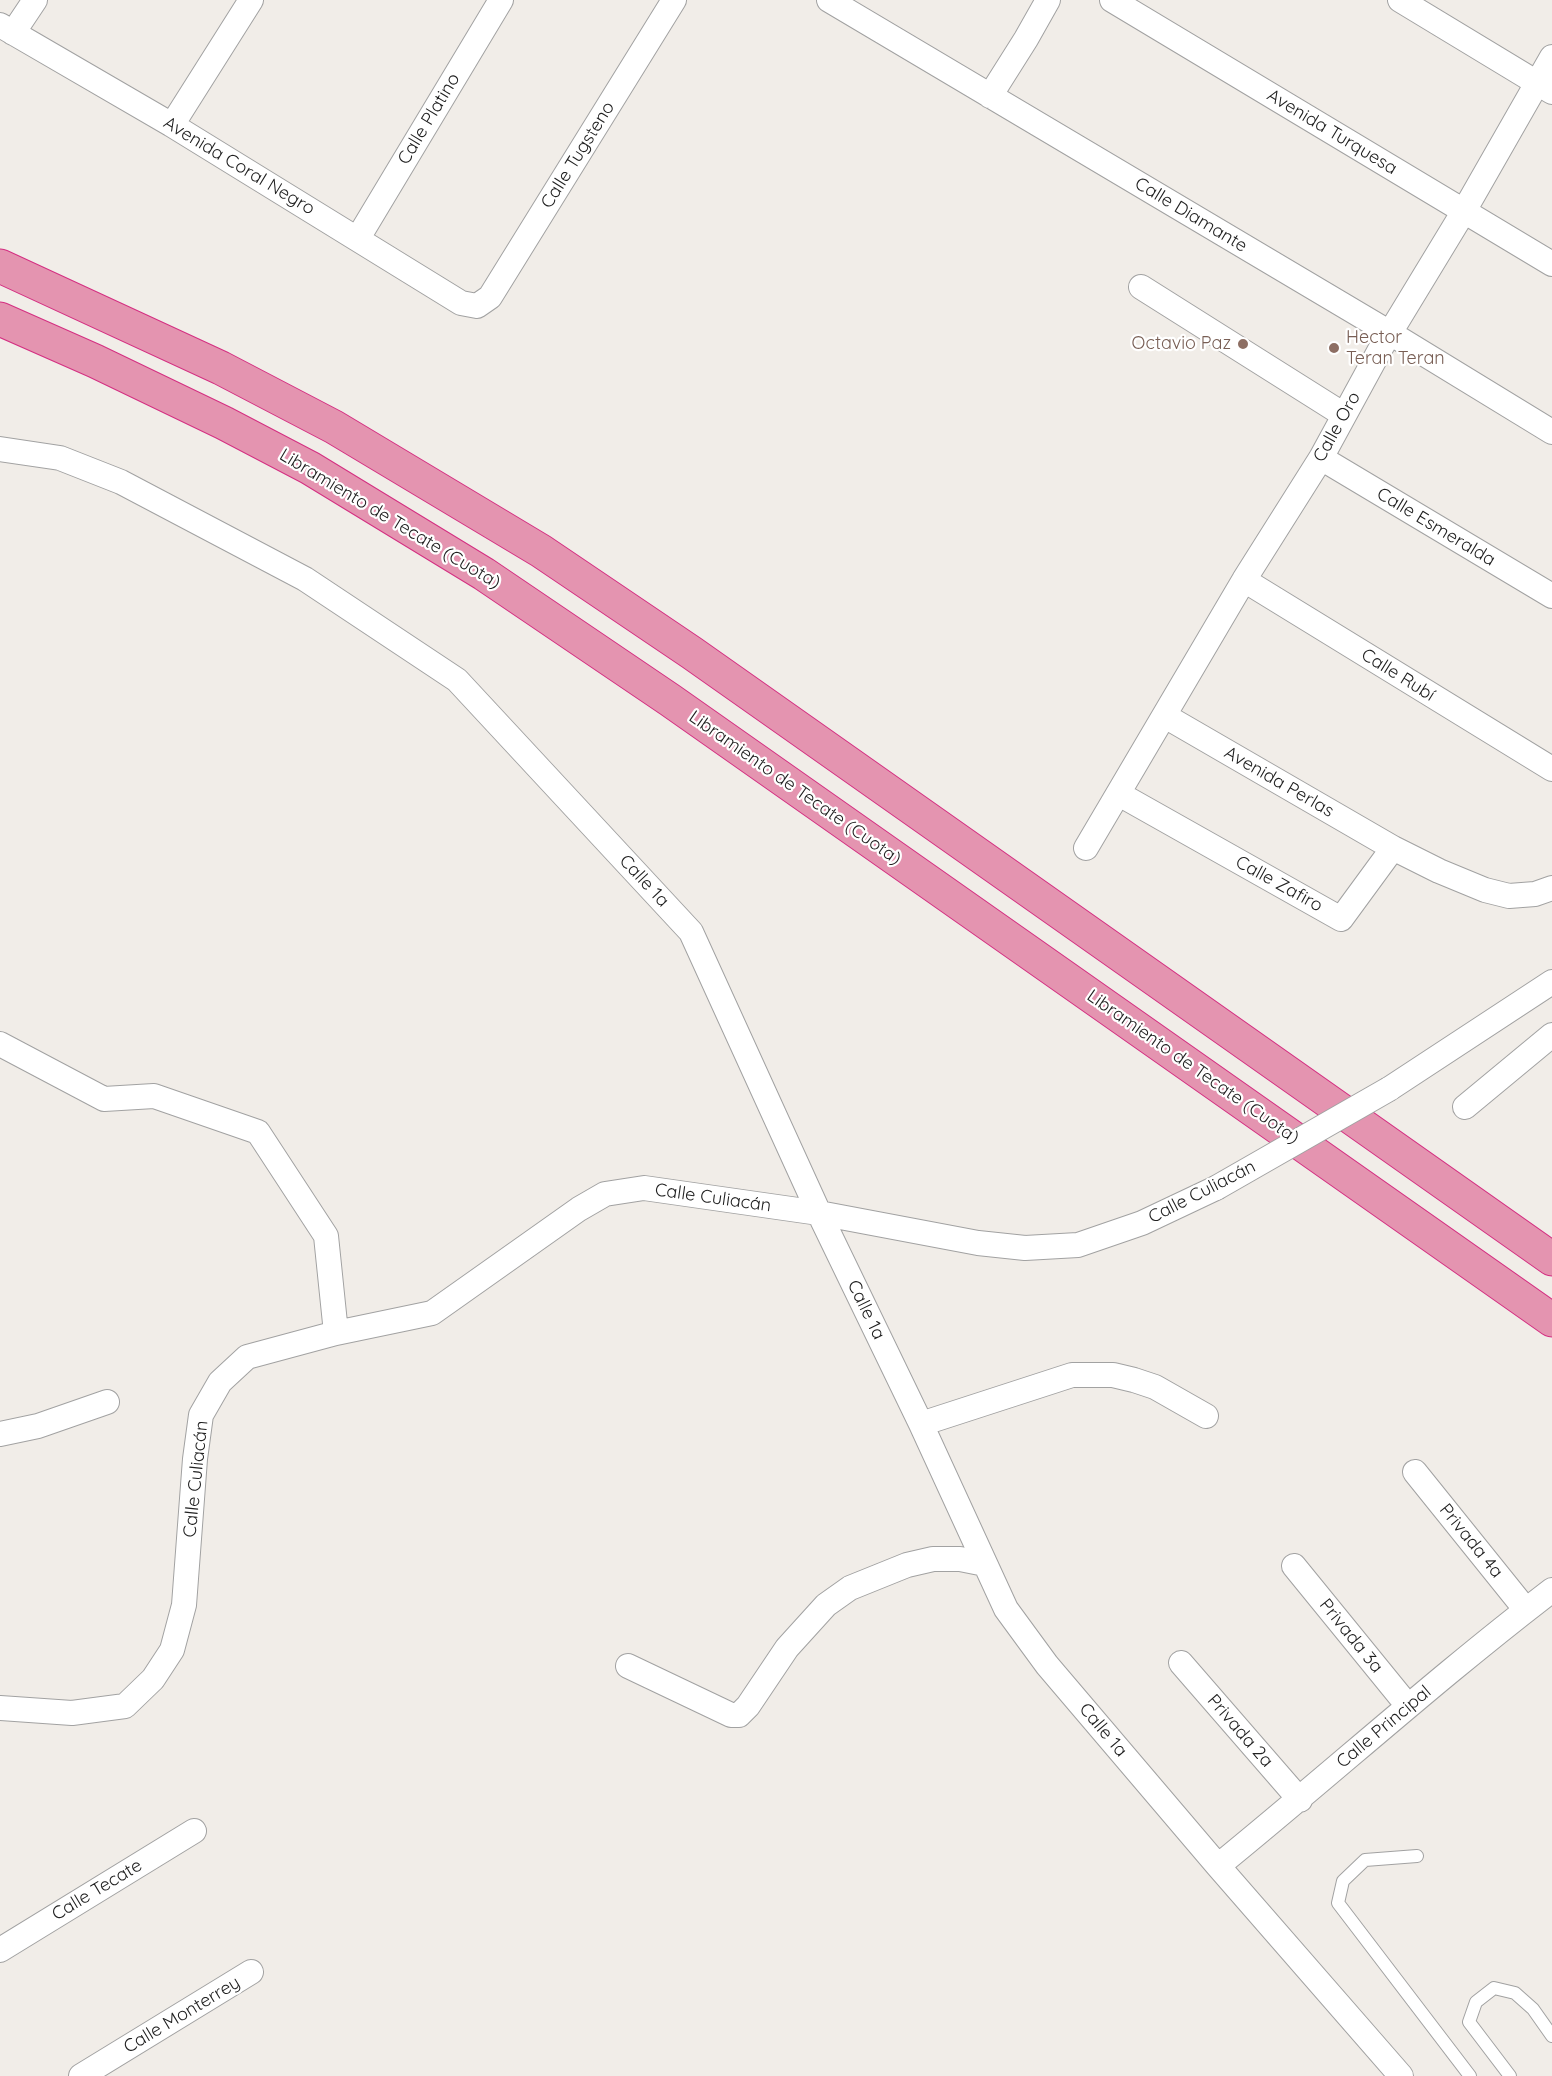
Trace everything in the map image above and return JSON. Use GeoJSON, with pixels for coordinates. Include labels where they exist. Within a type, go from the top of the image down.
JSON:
{"type":"FeatureCollection","features":[{"type":"Feature","properties":{"kind":"highway"},"geometry":{"type":"LineString","coordinates":[[0,266],[221,368],[334,427],[541,551],[692,653],[1552,1259]]}},
{"type":"Feature","properties":{"kind":"highway","name":"Libramiento de Tecate (Cuota)"},"geometry":{"type":"LineString","coordinates":[[0,319],[116,372],[300,463],[484,574],[670,700],[1552,1320]]}},
{"type":"Feature","properties":{"kind":"street"},"geometry":{"type":"LineString","coordinates":[[7,29],[35,0]]}},
{"type":"Feature","properties":{"kind":"street"},"geometry":{"type":"LineString","coordinates":[[172,125],[251,0]]}},
{"type":"Feature","properties":{"kind":"street","name":"Calle Platino"},"geometry":{"type":"LineString","coordinates":[[358,238],[501,0]]}},
{"type":"Feature","properties":{"kind":"street","name":"Calle Tugsteno"},"geometry":{"type":"LineString","coordinates":[[477,306],[490,297],[674,0]]}},
{"type":"Feature","properties":{"kind":"street","name":"Calle Diamante"},"geometry":{"type":"LineString","coordinates":[[829,0],[1390,333],[1552,432]]}},
{"type":"Feature","properties":{"kind":"street"},"geometry":{"type":"LineString","coordinates":[[990,96],[1048,0]]}},
{"type":"Feature","properties":{"kind":"street","name":"Avenida Turquesa"},"geometry":{"type":"LineString","coordinates":[[1112,0],[1552,264]]}},
{"type":"Feature","properties":{"kind":"street"},"geometry":{"type":"LineString","coordinates":[[1400,0],[1544,87]]}},
{"type":"Feature","properties":{"kind":"street","name":"Avenida Coral Negro"},"geometry":{"type":"LineString","coordinates":[[7,29],[172,125],[461,303],[477,306]]}},
{"type":"Feature","properties":{"kind":"street","name":"Calle Oro"},"geometry":{"type":"LineString","coordinates":[[1086,848],[1244,580],[1321,458],[1390,333],[1464,211],[1544,87],[1552,57]]}},
{"type":"Feature","properties":{"kind":"street"},"geometry":{"type":"LineString","coordinates":[[1141,287],[1344,415]]}},
{"type":"Feature","properties":{"kind":"street","name":"Calle 1a"},"geometry":{"type":"LineString","coordinates":[[0,448],[60,458],[121,482],[304,579],[457,680],[692,932],[819,1213],[921,1424],[1006,1609],[1047,1665],[1401,2076]]}},
{"type":"Feature","properties":{"kind":"street","name":"Calle Esmeralda"},"geometry":{"type":"LineString","coordinates":[[1321,458],[1552,596]]}},
{"type":"Feature","properties":{"kind":"street","name":"Calle Rubí"},"geometry":{"type":"LineString","coordinates":[[1244,580],[1552,769]]}},
{"type":"Feature","properties":{"kind":"street","name":"Avenida Perlas"},"geometry":{"type":"LineString","coordinates":[[1165,716],[1393,848]]}},
{"type":"Feature","properties":{"kind":"street","name":"Calle Zafiro"},"geometry":{"type":"LineString","coordinates":[[1119,794],[1341,919],[1393,848]]}},
{"type":"Feature","properties":{"kind":"street"},"geometry":{"type":"LineString","coordinates":[[1393,848],[1439,871],[1485,890],[1509,896],[1535,894],[1552,888]]}},
{"type":"Feature","properties":{"kind":"street","name":"Calle Culiacán"},"geometry":{"type":"LineString","coordinates":[[0,1708],[72,1713],[125,1706],[153,1679],[172,1650],[183,1605],[195,1459],[201,1415],[220,1382],[247,1357],[336,1333],[432,1313],[579,1209],[605,1194],[644,1188],[819,1213],[1002,1246],[1024,1248],[1078,1245],[1142,1223],[1216,1188],[1389,1089],[1552,982]]}},
{"type":"Feature","properties":{"kind":"street"},"geometry":{"type":"LineString","coordinates":[[1465,1107],[1552,1035]]}},
{"type":"Feature","properties":{"kind":"street"},"geometry":{"type":"LineString","coordinates":[[0,1044],[104,1099],[154,1096],[258,1132],[326,1236],[336,1333]]}},
{"type":"Feature","properties":{"kind":"street"},"geometry":{"type":"LineString","coordinates":[[921,1424],[1072,1375],[1113,1375],[1134,1380],[1155,1387],[1206,1416]]}},
{"type":"Feature","properties":{"kind":"street"},"geometry":{"type":"LineString","coordinates":[[0,1434],[38,1426],[107,1402]]}},
{"type":"Feature","properties":{"kind":"street","name":"Privada 4a"},"geometry":{"type":"LineString","coordinates":[[1415,1472],[1526,1610]]}},
{"type":"Feature","properties":{"kind":"street"},"geometry":{"type":"LineString","coordinates":[[628,1666],[731,1715],[739,1715],[748,1706],[787,1648],[826,1605],[850,1588],[907,1565],[933,1559],[960,1559],[985,1564]]}},
{"type":"Feature","properties":{"kind":"street","name":"Privada 3a"},"geometry":{"type":"LineString","coordinates":[[1294,1566],[1408,1706]]}},
{"type":"Feature","properties":{"kind":"street","name":"Calle Principal"},"geometry":{"type":"LineString","coordinates":[[1218,1866],[1300,1800],[1408,1706],[1552,1590]]}},
{"type":"Feature","properties":{"kind":"street","name":"Privada 2a"},"geometry":{"type":"LineString","coordinates":[[1181,1663],[1300,1800]]}},
{"type":"Feature","properties":{"kind":"street","name":"Calle Tecate"},"geometry":{"type":"LineString","coordinates":[[0,1950],[194,1831]]}},
{"type":"Feature","properties":{"kind":"street","name":"Calle Monterrey"},"geometry":{"type":"LineString","coordinates":[[81,2076],[251,1972]]}},
{"type":"Feature","properties":{"kind":"lane"},"geometry":{"type":"LineString","coordinates":[[1417,1856],[1365,1860],[1343,1881],[1338,1903],[1470,2076]]}},
{"type":"Feature","properties":{"kind":"lane"},"geometry":{"type":"LineString","coordinates":[[1510,2076],[1469,2022],[1476,2002],[1494,1988],[1515,1993],[1533,2009],[1552,2036]]}},
{"type":"Feature","properties":{"kind":"place","name":"Octavio Paz"},"geometry":{"type":"Point","coordinates":[1243,344]}},
{"type":"Feature","properties":{"kind":"place","name":"Hector Teran Teran"},"geometry":{"type":"Point","coordinates":[1334,348]}}]}
